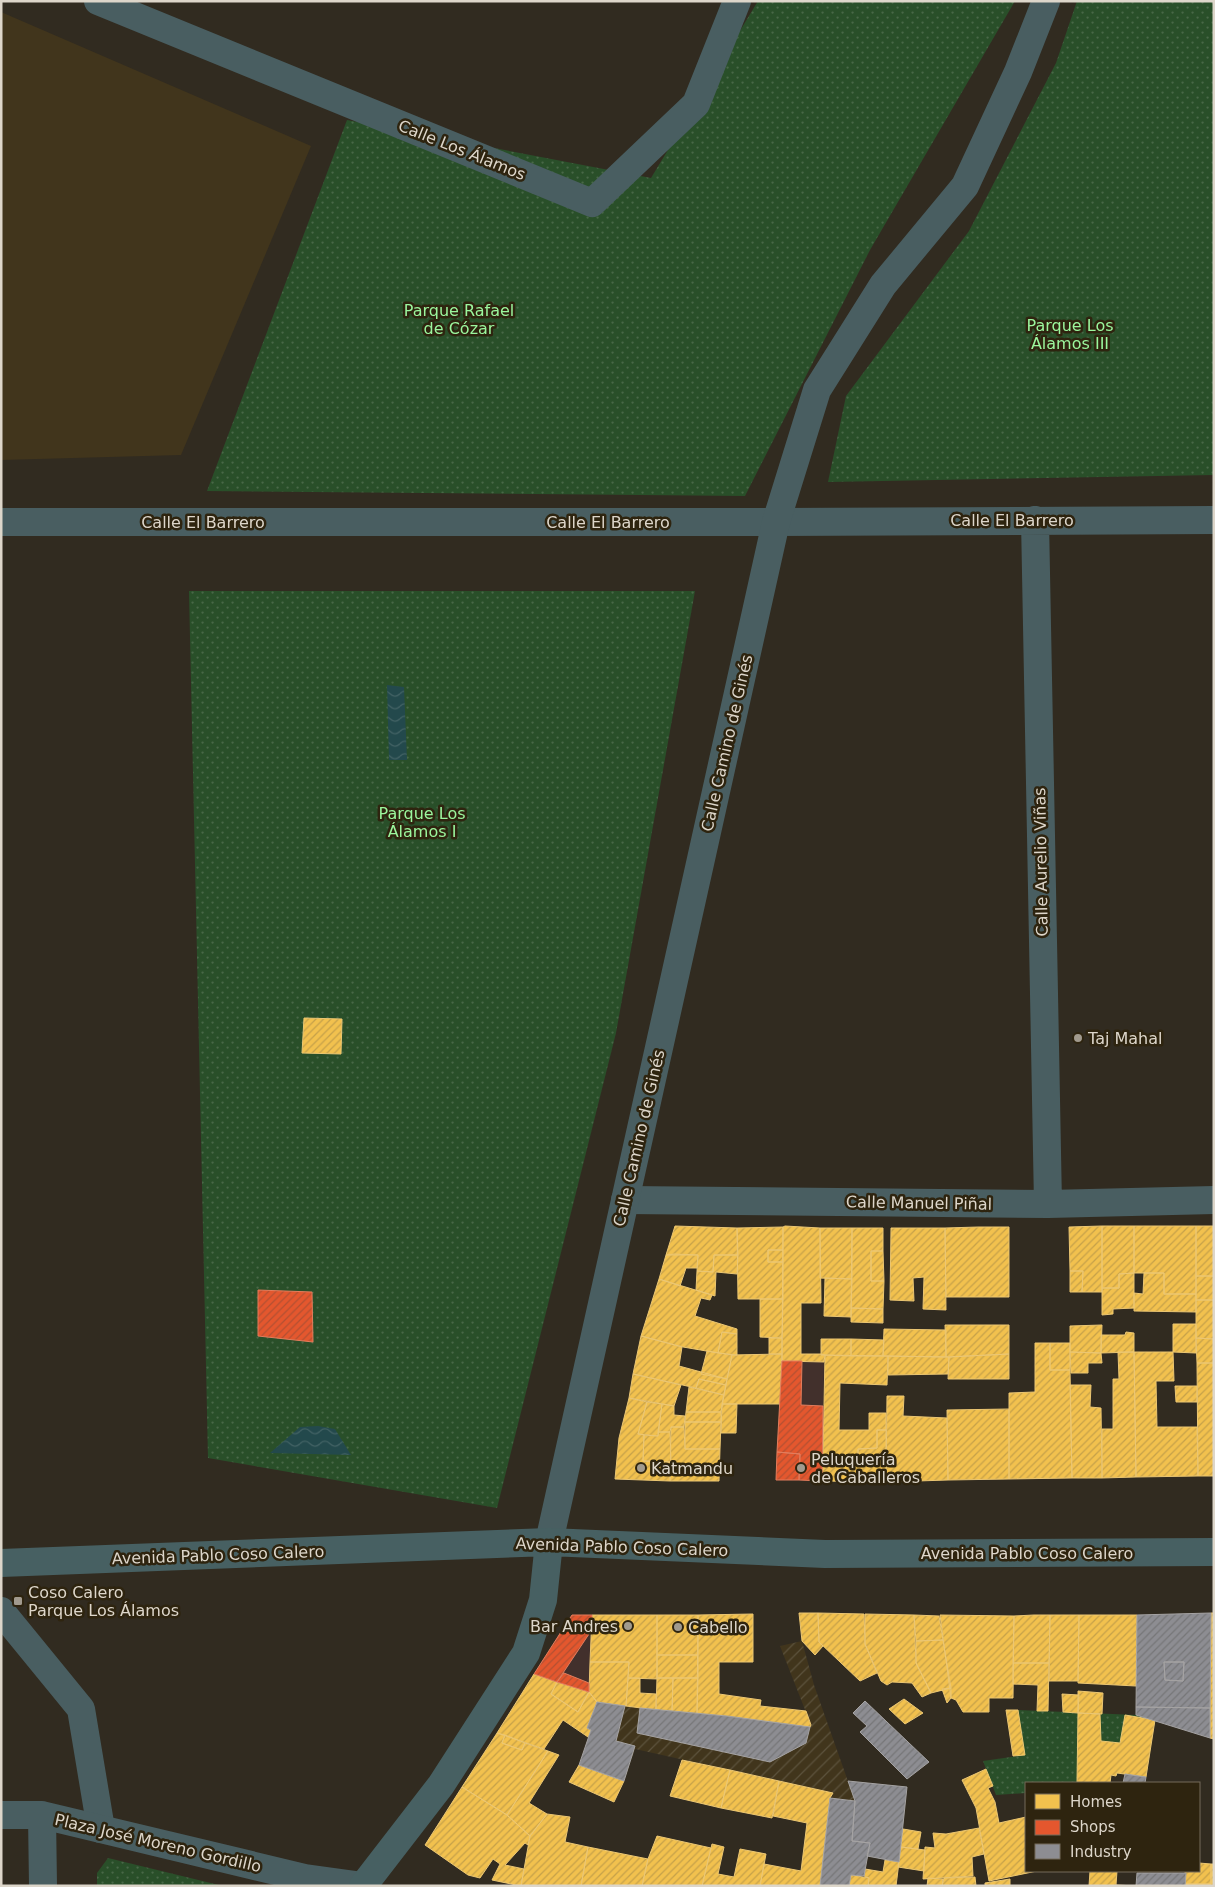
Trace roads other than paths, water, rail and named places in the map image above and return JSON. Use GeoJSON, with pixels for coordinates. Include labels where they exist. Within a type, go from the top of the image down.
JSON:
{"type":"FeatureCollection","features":[{"type":"Feature","properties":{"kind":"main road","name":"Avenida Pablo Coso Calero"},"geometry":{"type":"LineString","coordinates":[[1,1564],[549,1542],[824,1554],[1214,1552]]}},
{"type":"Feature","properties":{"kind":"main road"},"geometry":{"type":"LineString","coordinates":[[363,1886],[441,1785],[526,1654],[543,1600],[549,1542]]}},
{"type":"Feature","properties":{"kind":"street","name":"Calle Los Álamos"},"geometry":{"type":"LineString","coordinates":[[98,1],[592,203],[696,104],[737,1]]}},
{"type":"Feature","properties":{"kind":"street","name":"Calle Camino de Ginés"},"geometry":{"type":"LineString","coordinates":[[549,1542],[776,522],[817,390],[883,285],[965,186],[1018,72],[1046,1]]}},
{"type":"Feature","properties":{"kind":"street","name":"Calle Aurelio Viñas"},"geometry":{"type":"LineString","coordinates":[[1035,520],[1048,1204]]}},
{"type":"Feature","properties":{"kind":"street","name":"Calle El Barrero"},"geometry":{"type":"LineString","coordinates":[[1,522],[1214,520]]}},
{"type":"Feature","properties":{"kind":"street","name":"Calle Manuel Piñal"},"geometry":{"type":"LineString","coordinates":[[625,1200],[1048,1204],[1214,1200]]}},
{"type":"Feature","properties":{"kind":"street"},"geometry":{"type":"LineString","coordinates":[[1,1611],[81,1709],[101,1829]]}},
{"type":"Feature","properties":{"kind":"street","name":"Plaza José Moreno Gordillo"},"geometry":{"type":"LineString","coordinates":[[1,1815],[42,1815],[305,1878],[363,1886]]}},
{"type":"Feature","properties":{"kind":"street"},"geometry":{"type":"LineString","coordinates":[[42,1815],[43,1886]]}},
{"type":"Feature","properties":{"kind":"water"},"geometry":{"type":"Polygon","coordinates":[[[387,685],[404,687],[407,760],[389,760],[387,685]]]}},
{"type":"Feature","properties":{"kind":"water"},"geometry":{"type":"Polygon","coordinates":[[[318,1426],[335,1429],[351,1455],[270,1453],[300,1427],[318,1426]]]}},
{"type":"Feature","properties":{"kind":"place","name":"Taj Mahal"},"geometry":{"type":"Point","coordinates":[1078,1038]}},
{"type":"Feature","properties":{"kind":"place","name":"Katmandu"},"geometry":{"type":"Point","coordinates":[641,1468]}},
{"type":"Feature","properties":{"kind":"place","name":"Peluquería de Caballeros"},"geometry":{"type":"Point","coordinates":[801,1468]}},
{"type":"Feature","properties":{"kind":"place","name":"Coso Calero Parque Los Álamos"},"geometry":{"type":"Point","coordinates":[18,1601]}},
{"type":"Feature","properties":{"kind":"place","name":"Bar Andres"},"geometry":{"type":"Point","coordinates":[628,1626]}},
{"type":"Feature","properties":{"kind":"place","name":"Cabello"},"geometry":{"type":"Point","coordinates":[678,1627]}},
{"type":"Feature","properties":{"kind":"park label","name":"Parque Rafael de Cózar"},"geometry":{"type":"Point","coordinates":[459,319]}},
{"type":"Feature","properties":{"kind":"park label","name":"Parque Los Álamos III"},"geometry":{"type":"Point","coordinates":[1070,334]}},
{"type":"Feature","properties":{"kind":"park label","name":"Parque Los Álamos I"},"geometry":{"type":"Point","coordinates":[422,822]}}]}
